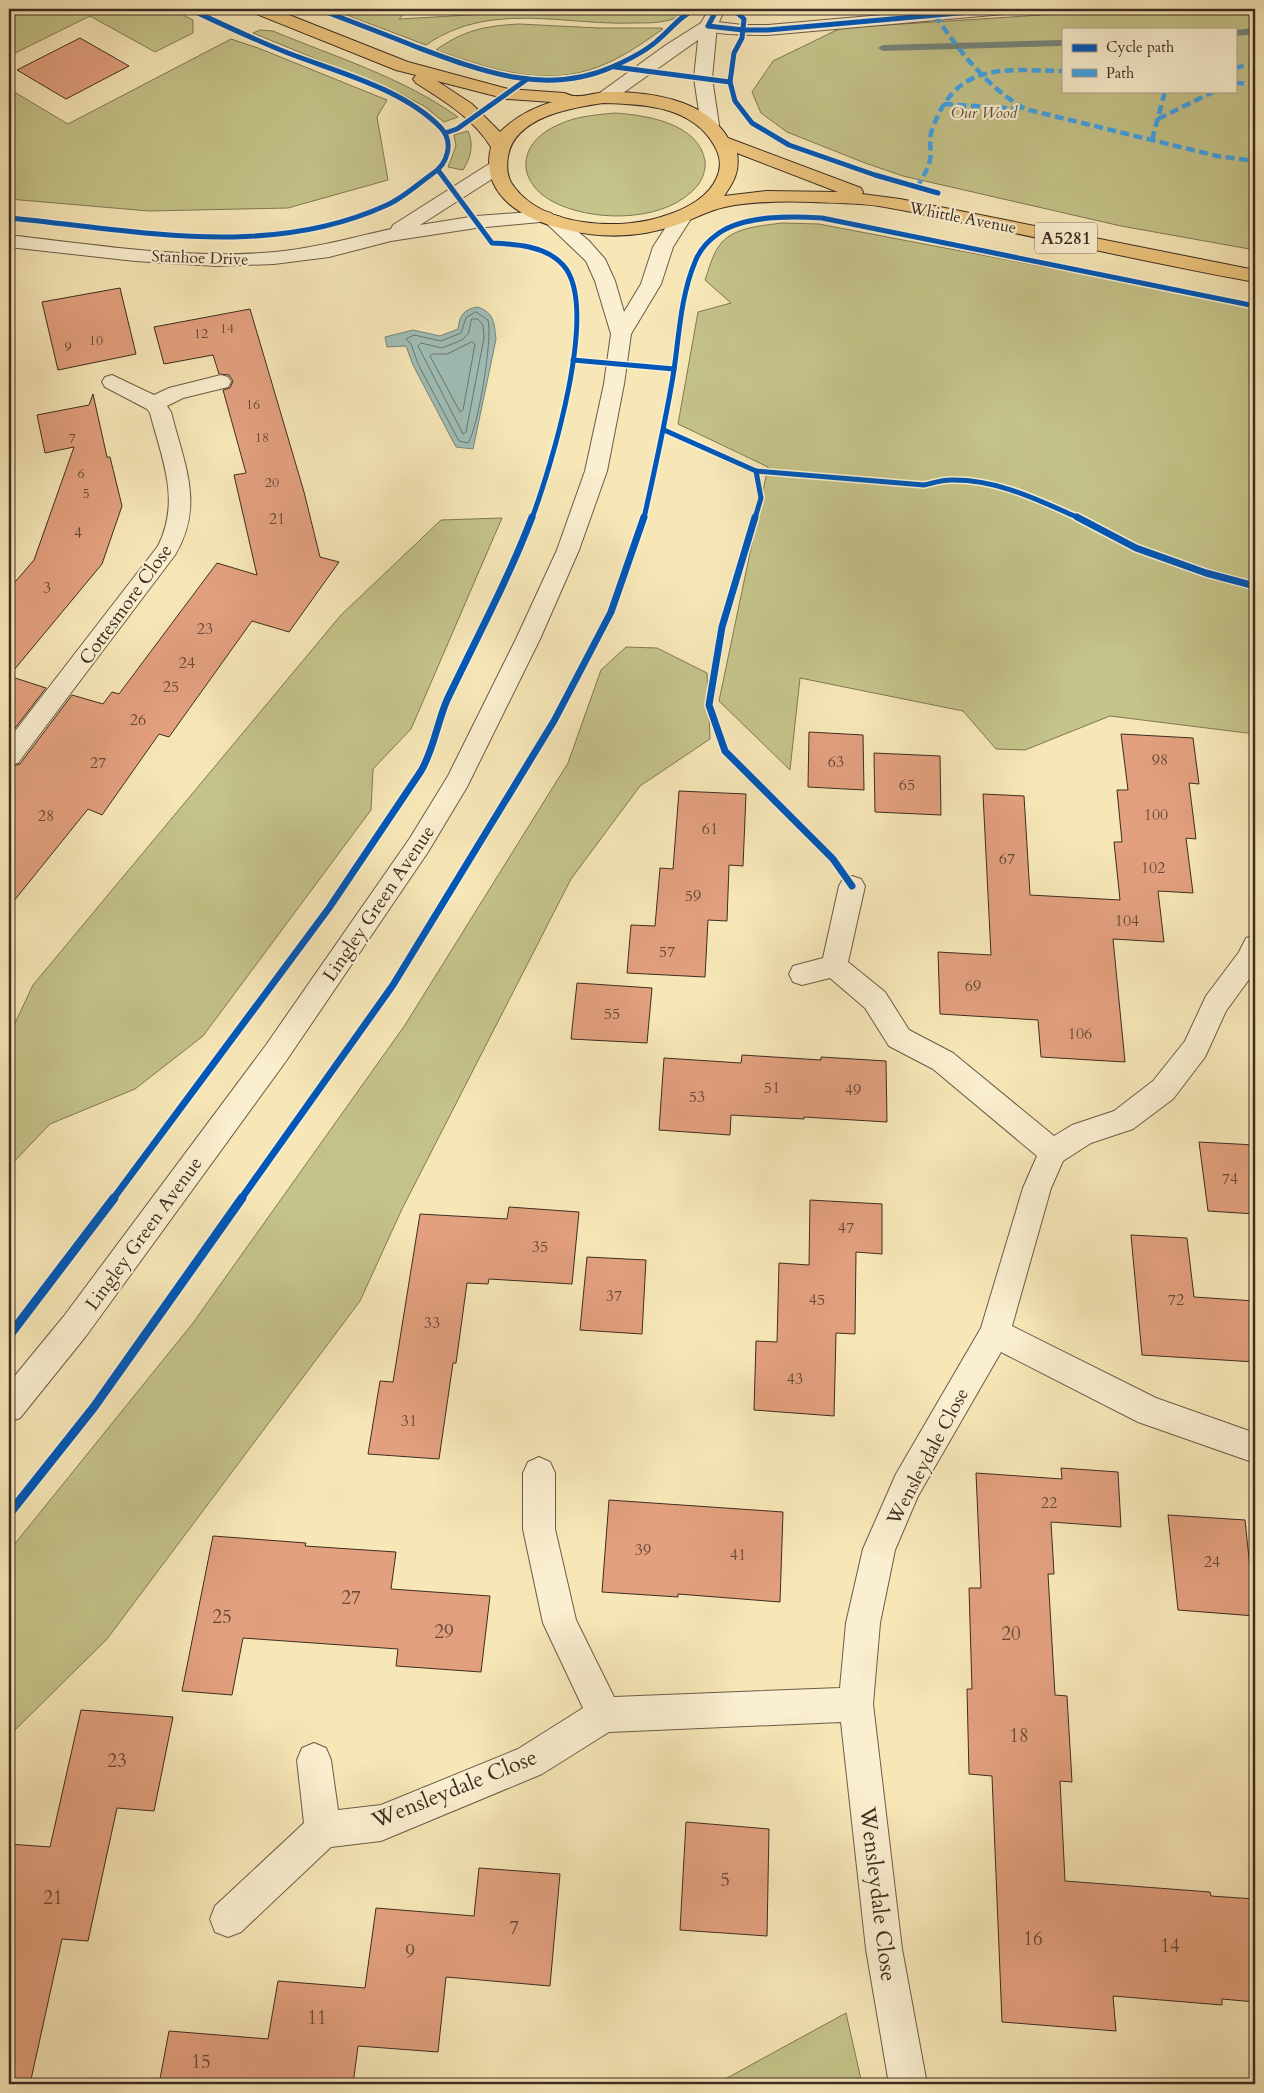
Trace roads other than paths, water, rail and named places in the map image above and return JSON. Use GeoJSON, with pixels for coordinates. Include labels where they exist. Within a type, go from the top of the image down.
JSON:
{"type":"FeatureCollection","features":[{"type":"Feature","properties":{"kind":"main road","name":"A5281"},"geometry":{"type":"LineString","coordinates":[[260,9],[402,66],[507,94],[583,99]]}},
{"type":"Feature","properties":{"kind":"main road","name":"A5281"},"geometry":{"type":"LineString","coordinates":[[402,66],[476,116],[493,134],[500,146]]}},
{"type":"Feature","properties":{"kind":"main road","name":"A5281"},"geometry":{"type":"LineString","coordinates":[[607,96],[637,98],[665,103],[690,112],[710,125],[724,142],[730,161],[726,182],[710,200],[690,213],[652,226],[619,230],[585,228],[549,219],[520,204],[503,187],[496,168],[500,146],[512,130],[531,116],[555,105],[583,99],[607,96]]}},
{"type":"Feature","properties":{"kind":"main road","name":"Whittle Avenue"},"geometry":{"type":"LineString","coordinates":[[724,142],[876,200]]}},
{"type":"Feature","properties":{"kind":"main road","name":"Whittle Avenue"},"geometry":{"type":"LineString","coordinates":[[690,213],[740,199],[776,196],[876,200],[1255,276]]}},
{"type":"Feature","properties":{"kind":"street"},"geometry":{"type":"LineString","coordinates":[[710,125],[703,78],[708,26],[717,9]]}},
{"type":"Feature","properties":{"kind":"street"},"geometry":{"type":"LineString","coordinates":[[607,96],[672,48],[708,26],[743,30],[768,30],[1004,9]]}},
{"type":"Feature","properties":{"kind":"street","name":"Stanhoe Drive"},"geometry":{"type":"LineString","coordinates":[[390,235],[496,168]]}},
{"type":"Feature","properties":{"kind":"street","name":"Lingley Green Avenue"},"geometry":{"type":"LineString","coordinates":[[9,1407],[75,1326],[276,1053],[419,845],[458,780],[528,639],[568,550],[596,471],[614,384],[621,334],[651,284],[663,247],[690,213]]}},
{"type":"Feature","properties":{"kind":"street","name":"Lingley Green Avenue"},"geometry":{"type":"LineString","coordinates":[[549,219],[582,245],[595,259],[605,281],[621,334]]}},
{"type":"Feature","properties":{"kind":"street","name":"Stanhoe Drive"},"geometry":{"type":"LineString","coordinates":[[9,242],[134,255],[216,260],[274,258],[329,251],[390,235],[476,222],[549,219]]}},
{"type":"Feature","properties":{"kind":"street"},"geometry":{"type":"LineString","coordinates":[[112,382],[154,404],[176,393],[220,382]]}},
{"type":"Feature","properties":{"kind":"street","name":"Cottesmore Close"},"geometry":{"type":"LineString","coordinates":[[9,756],[167,550],[175,534],[179,519],[180,488],[165,423],[154,404]]}},
{"type":"Feature","properties":{"kind":"street"},"geometry":{"type":"LineString","coordinates":[[834,966],[852,886]]}},
{"type":"Feature","properties":{"kind":"street"},"geometry":{"type":"LineString","coordinates":[[834,966],[875,1000],[899,1038],[943,1061],[1053,1152],[1082,1134],[1123,1120],[1163,1090],[1195,1048],[1216,1004],[1250,958],[1255,946]]}},
{"type":"Feature","properties":{"kind":"street"},"geometry":{"type":"LineString","coordinates":[[802,974],[834,966]]}},
{"type":"Feature","properties":{"kind":"street","name":"Wensleydale Close"},"geometry":{"type":"LineString","coordinates":[[908,2084],[884,1949],[856,1704],[863,1623],[879,1549],[907,1485],[996,1332],[1037,1188],[1053,1152]]}},
{"type":"Feature","properties":{"kind":"street"},"geometry":{"type":"LineString","coordinates":[[996,1332],[1149,1411],[1255,1448]]}},
{"type":"Feature","properties":{"kind":"street"},"geometry":{"type":"LineString","coordinates":[[539,1473],[539,1529],[560,1623],[604,1714]]}},
{"type":"Feature","properties":{"kind":"street","name":"Wensleydale Close"},"geometry":{"type":"LineString","coordinates":[[323,1830],[380,1823],[521,1765],[604,1714],[856,1704]]}},
{"type":"Feature","properties":{"kind":"street"},"geometry":{"type":"LineString","coordinates":[[228,1919],[323,1830],[314,1760]]}},
{"type":"Feature","properties":{"kind":"water"},"geometry":{"type":"Polygon","coordinates":[[[477,307],[483,309],[492,318],[496,339],[473,449],[456,447],[413,365],[406,346],[387,347],[385,337],[413,330],[440,336],[458,329],[463,314],[477,307]]]}},
{"type":"Feature","properties":{"kind":"waterway"},"geometry":{"type":"LineString","coordinates":[[1236,33],[1255,31]]}},
{"type":"Feature","properties":{"kind":"waterway"},"geometry":{"type":"LineString","coordinates":[[883,48],[1062,43]]}},
{"type":"Feature","properties":{"kind":"park label","name":"Our Wood"},"geometry":{"type":"Point","coordinates":[984,112]}}]}
